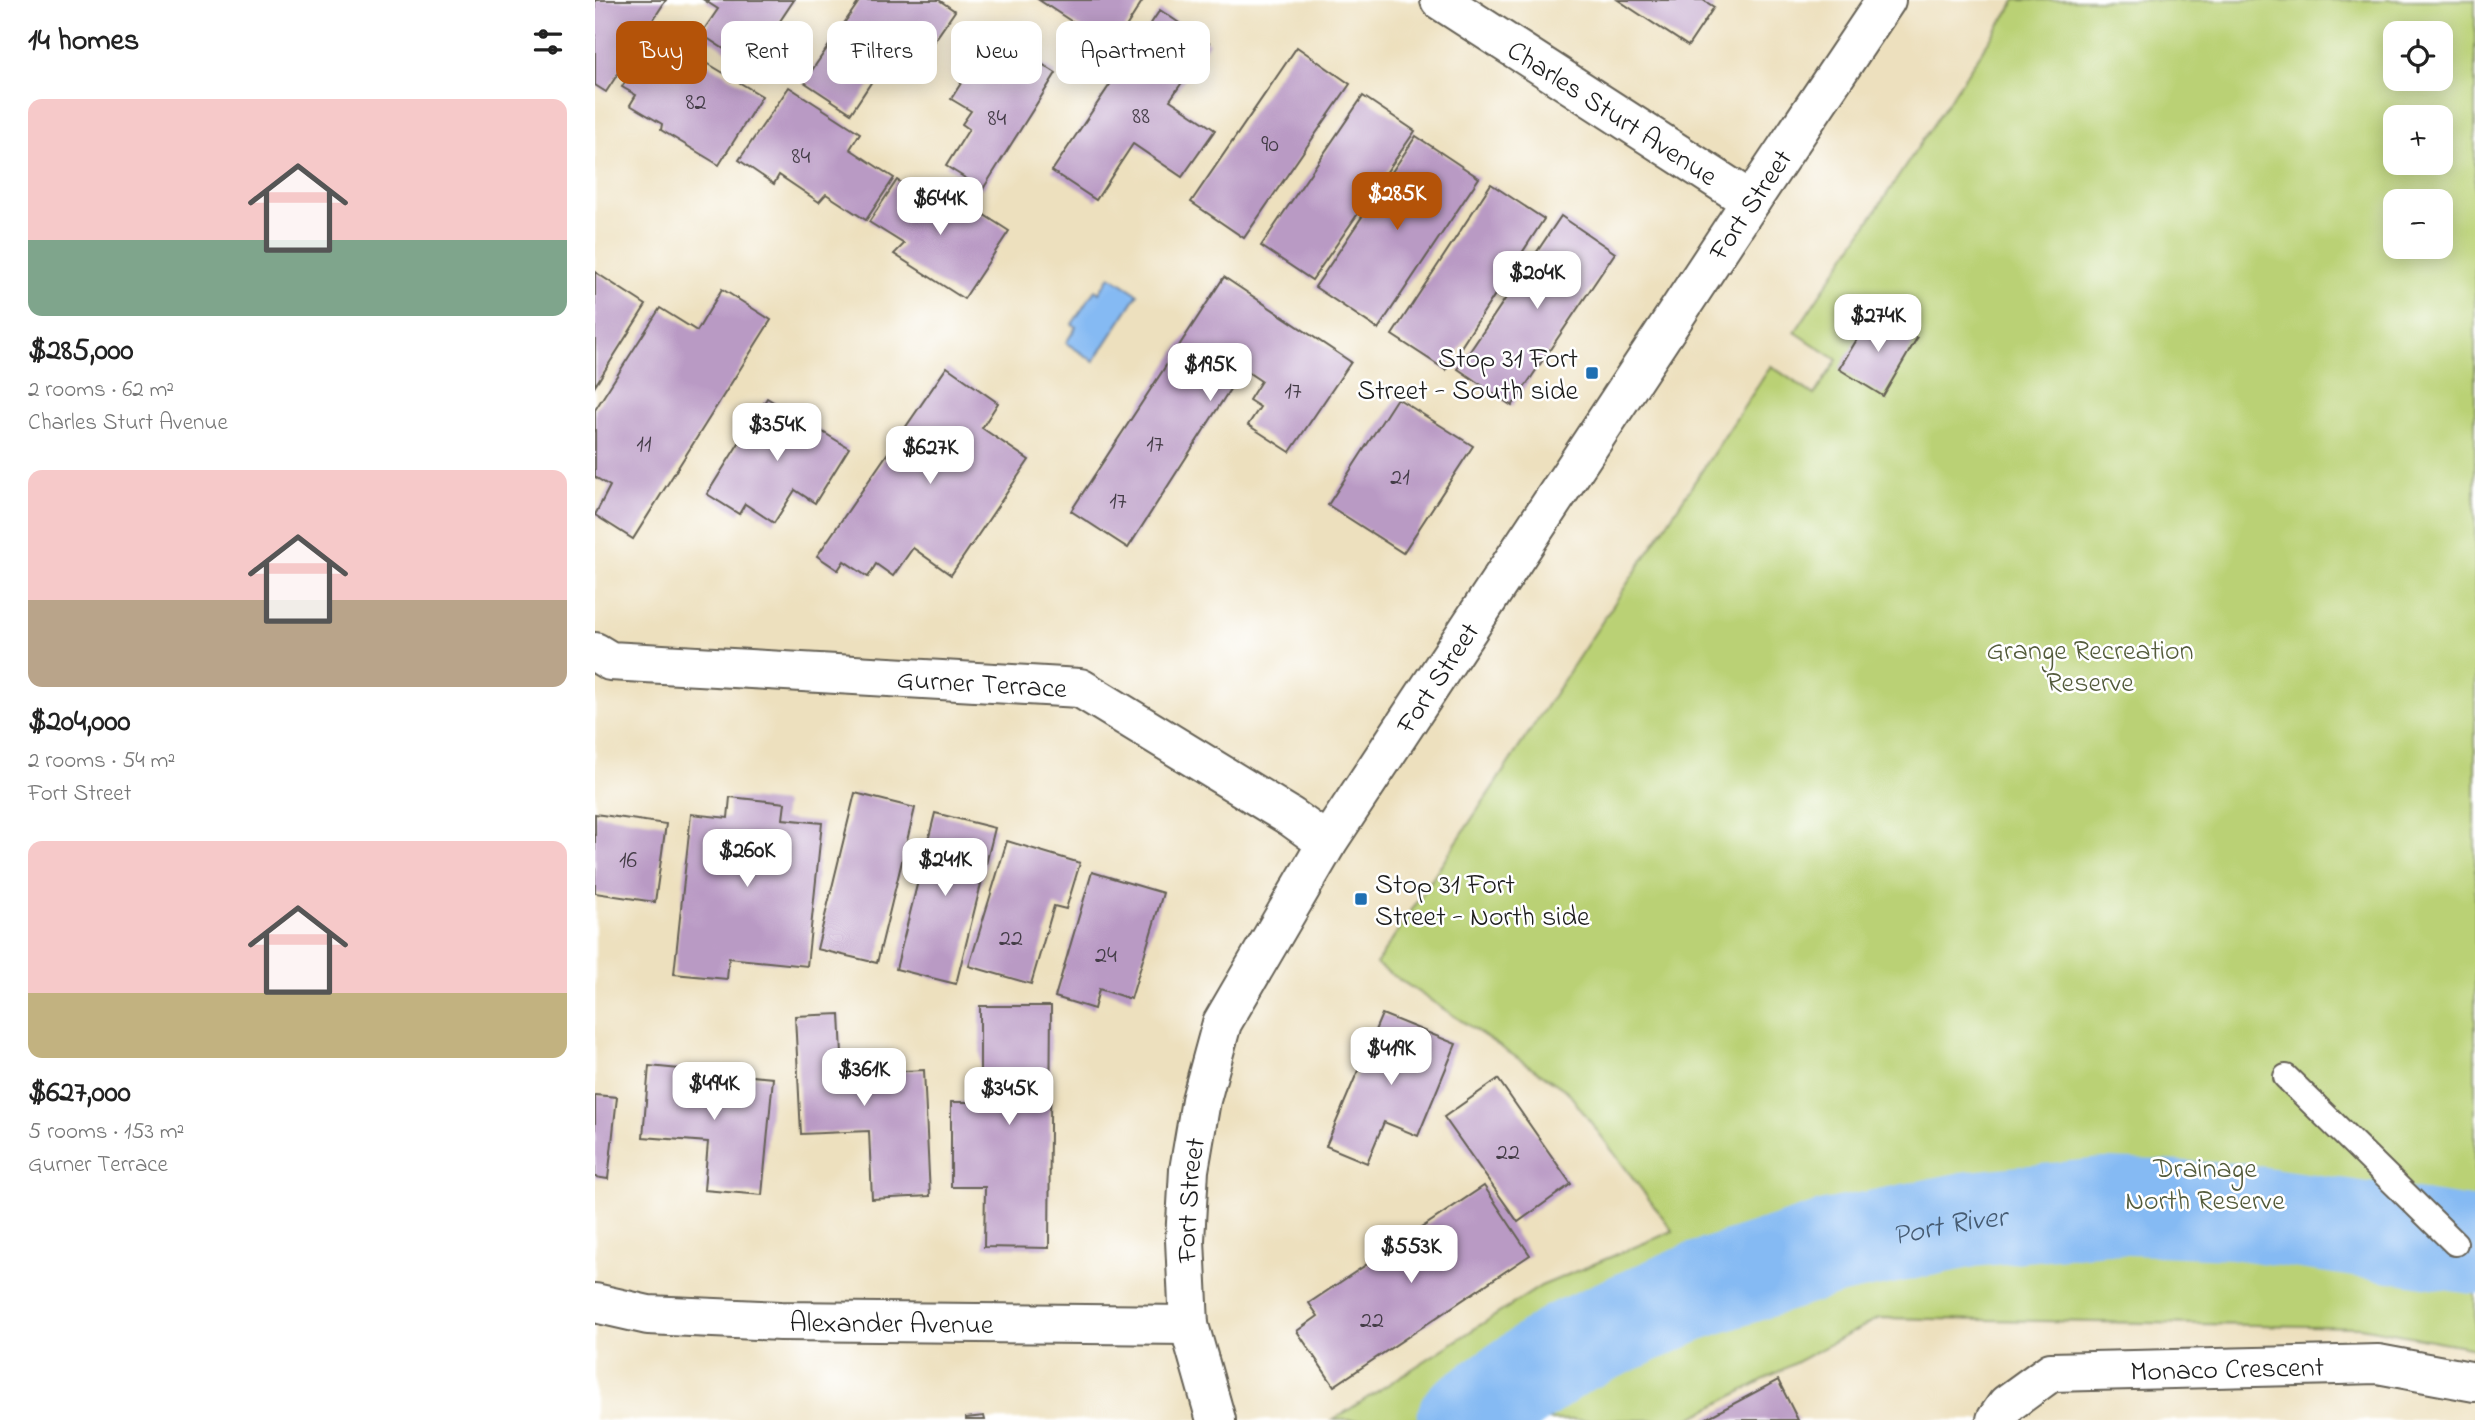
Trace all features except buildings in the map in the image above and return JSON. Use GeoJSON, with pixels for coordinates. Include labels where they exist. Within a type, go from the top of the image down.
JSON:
{"type":"FeatureCollection","features":[{"type":"Feature","properties":{"kind":"street","name":"Charles Sturt Avenue"},"geometry":{"type":"LineString","coordinates":[[1440,0],[1751,201]]}},
{"type":"Feature","properties":{"kind":"street","name":"Fort Street"},"geometry":{"type":"LineString","coordinates":[[1216,1420],[1189,1325],[1185,1264],[1189,1170],[1201,1100],[1222,1023],[1327,843],[1887,0]]}},
{"type":"Feature","properties":{"kind":"street","name":"Gurner Terrace"},"geometry":{"type":"LineString","coordinates":[[595,652],[610,661],[1080,688],[1291,817],[1327,843]]}},
{"type":"Feature","properties":{"kind":"street","name":"Alexander Avenue"},"geometry":{"type":"LineString","coordinates":[[595,1303],[647,1315],[780,1321],[1189,1325]]}},
{"type":"Feature","properties":{"kind":"street","name":"Monaco Crescent"},"geometry":{"type":"LineString","coordinates":[[1996,1420],[2007,1404],[2052,1372],[2378,1364],[2475,1382]]}},
{"type":"Feature","properties":{"kind":"lane"},"geometry":{"type":"LineString","coordinates":[[2286,1077],[2455,1242]]}},
{"type":"Feature","properties":{"kind":"green space","name":"Grange Recreation Reserve"},"geometry":{"type":"Polygon","coordinates":[[[2016,0],[2475,0],[2475,1348],[2360,1327],[1879,1318],[1688,1420],[1333,1420],[1541,1286],[1673,1231],[1567,1091],[1376,964],[1771,366],[1814,395],[1837,360],[1795,332],[2016,0]]]}},
{"type":"Feature","properties":{"kind":"water"},"geometry":{"type":"Polygon","coordinates":[[[1110,276],[1138,294],[1094,361],[1066,343],[1076,327],[1072,324],[1095,290],[1099,293],[1110,276]]]}},
{"type":"Feature","properties":{"kind":"waterway","name":"Port River"},"geometry":{"type":"LineString","coordinates":[[1465,1420],[1568,1348],[1693,1292],[1833,1247],[1971,1219],[2105,1206],[2235,1211],[2475,1246]]}},
{"type":"Feature","properties":{"kind":"place","name":"Stop 31 Fort Street - South side"},"geometry":{"type":"Point","coordinates":[1592,373]}},
{"type":"Feature","properties":{"kind":"place","name":"Stop 31 Fort Street - North side"},"geometry":{"type":"Point","coordinates":[1361,899]}},
{"type":"Feature","properties":{"kind":"park label","name":"Drainage North Reserve"},"geometry":{"type":"Point","coordinates":[2205,1183]}}]}
